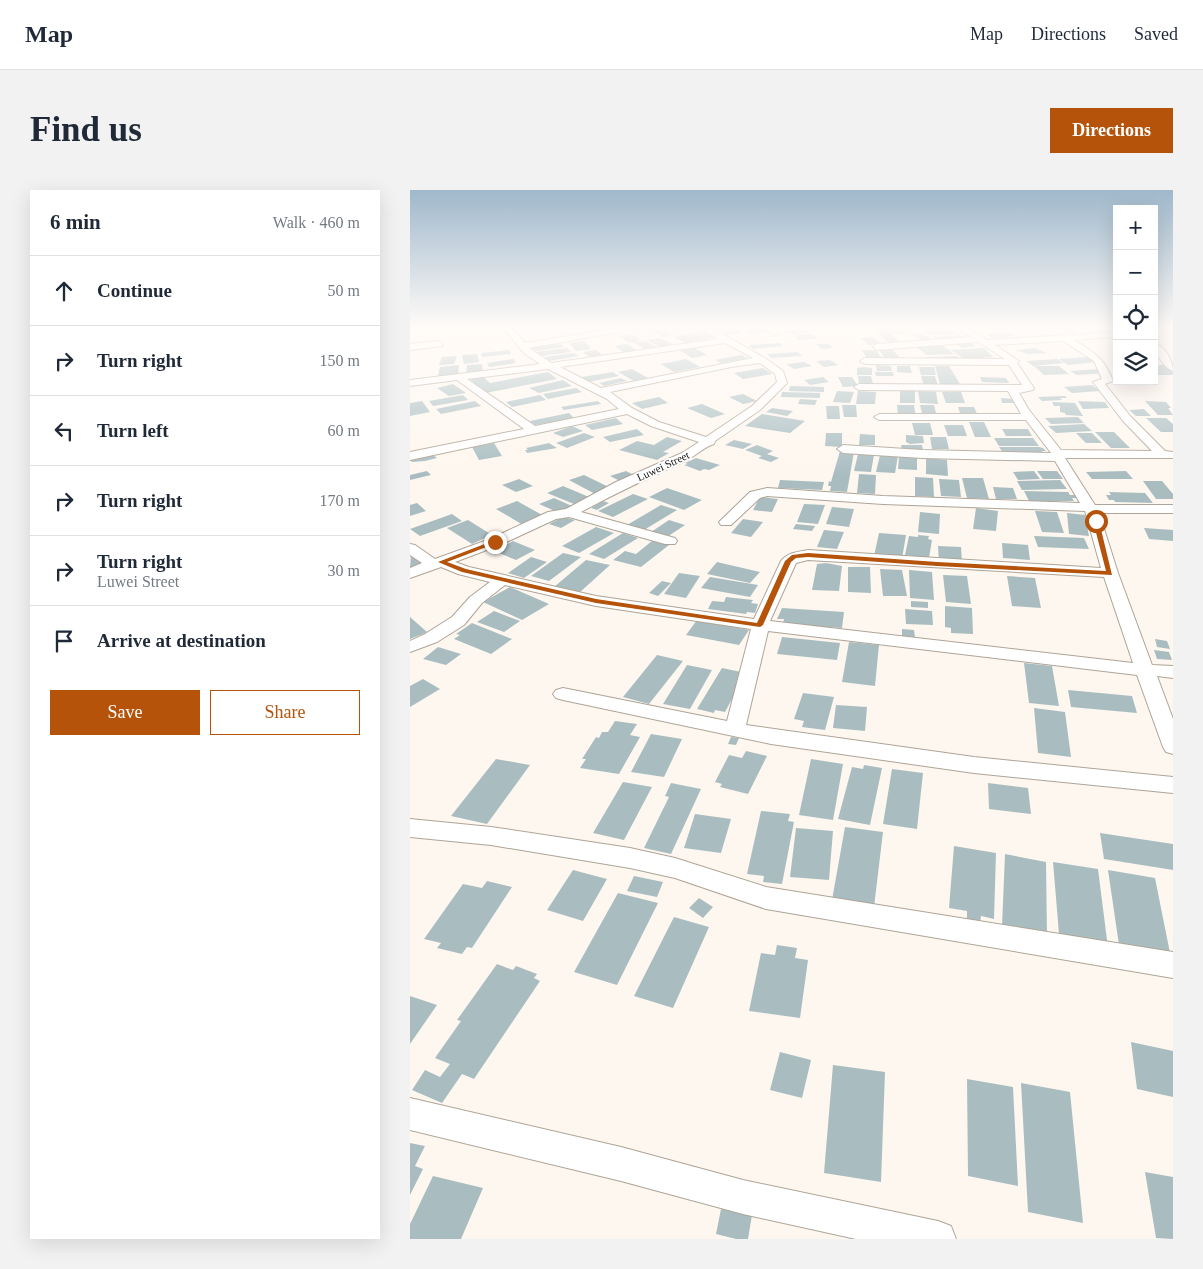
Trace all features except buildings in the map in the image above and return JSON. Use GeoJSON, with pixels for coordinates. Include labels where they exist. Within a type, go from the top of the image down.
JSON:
{"type":"FeatureCollection","features":[{"type":"Feature","properties":{"kind":"street"},"geometry":{"type":"LineString","coordinates":[[410,382],[450,377]]}},
{"type":"Feature","properties":{"kind":"street"},"geometry":{"type":"LineString","coordinates":[[458,377],[533,430]]}},
{"type":"Feature","properties":{"kind":"street"},"geometry":{"type":"LineString","coordinates":[[570,377],[611,398],[628,410],[655,424],[710,442]]}},
{"type":"Feature","properties":{"kind":"street"},"geometry":{"type":"LineString","coordinates":[[598,392],[669,377]]}},
{"type":"Feature","properties":{"kind":"street","name":"Luwei Street"},"geometry":{"type":"LineString","coordinates":[[410,573],[495,542],[553,515],[569,513],[621,485],[686,456],[710,442],[756,408],[782,383],[781,377]]}},
{"type":"Feature","properties":{"kind":"street"},"geometry":{"type":"LineString","coordinates":[[1022,377],[1029,388]]}},
{"type":"Feature","properties":{"kind":"street"},"geometry":{"type":"LineString","coordinates":[[1106,377],[1108,381],[1098,382],[1127,420],[1168,455]]}},
{"type":"Feature","properties":{"kind":"street"},"geometry":{"type":"LineString","coordinates":[[859,387],[1029,388]]}},
{"type":"Feature","properties":{"kind":"street"},"geometry":{"type":"LineString","coordinates":[[1029,388],[1013,391],[1028,417],[1090,508],[1110,573],[1173,747]]}},
{"type":"Feature","properties":{"kind":"street"},"geometry":{"type":"LineString","coordinates":[[410,456],[628,410]]}},
{"type":"Feature","properties":{"kind":"street"},"geometry":{"type":"LineString","coordinates":[[879,417],[1028,417]]}},
{"type":"Feature","properties":{"kind":"street"},"geometry":{"type":"LineString","coordinates":[[843,449],[922,454],[1168,455]]}},
{"type":"Feature","properties":{"kind":"street"},"geometry":{"type":"LineString","coordinates":[[726,522],[760,492],[868,500],[1173,509]]}},
{"type":"Feature","properties":{"kind":"street"},"geometry":{"type":"LineString","coordinates":[[569,513],[670,541]]}},
{"type":"Feature","properties":{"kind":"street"},"geometry":{"type":"LineString","coordinates":[[410,548],[437,563],[464,571],[596,601],[760,625],[1173,672]]}},
{"type":"Feature","properties":{"kind":"street"},"geometry":{"type":"LineString","coordinates":[[735,729],[760,625],[788,561],[800,555],[1110,573]]}},
{"type":"Feature","properties":{"kind":"street"},"geometry":{"type":"LineString","coordinates":[[410,648],[431,638],[458,621],[476,600],[503,579]]}},
{"type":"Feature","properties":{"kind":"street"},"geometry":{"type":"LineString","coordinates":[[563,694],[771,737],[974,765],[1173,785]]}},
{"type":"Feature","properties":{"kind":"street"},"geometry":{"type":"LineString","coordinates":[[410,828],[491,836],[630,858],[676,868],[766,898],[1173,965]]}},
{"type":"Feature","properties":{"kind":"street"},"geometry":{"type":"LineString","coordinates":[[410,1114],[621,1164],[743,1197],[938,1239]]}},
{"type":"Feature","properties":{"kind":"route"},"geometry":{"type":"LineString","coordinates":[[495,542],[442,562],[464,571],[596,601],[760,625],[788,561],[800,555],[1110,573],[1096,521]]}}]}
